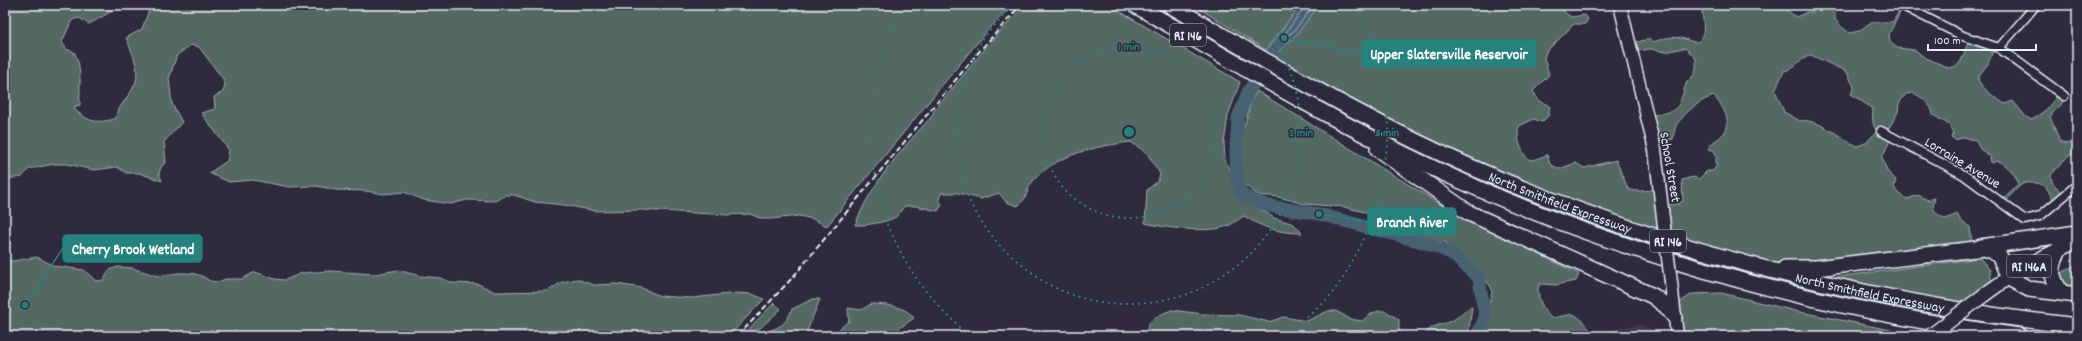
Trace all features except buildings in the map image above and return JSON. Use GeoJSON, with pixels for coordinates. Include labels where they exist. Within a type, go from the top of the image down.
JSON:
{"type":"FeatureCollection","features":[{"type":"Feature","properties":{"kind":"highway","name":"North Smithfield Expressway"},"geometry":{"type":"LineString","coordinates":[[1135,5],[1277,88],[1356,130],[1466,183],[1576,229],[1640,251],[1743,282],[1866,310],[2019,336]]}},
{"type":"Feature","properties":{"kind":"highway","name":"North Smithfield Expressway"},"geometry":{"type":"LineString","coordinates":[[1170,5],[1286,72],[1412,139],[1515,186],[1621,226],[1734,261],[1808,280],[1907,301],[1991,315],[2077,326]]}},
{"type":"Feature","properties":{"kind":"highway"},"geometry":{"type":"LineString","coordinates":[[1356,130],[1386,155],[1469,213],[1653,296],[1666,306],[1674,316]]}},
{"type":"Feature","properties":{"kind":"highway"},"geometry":{"type":"LineString","coordinates":[[1734,261],[1773,267],[1816,268],[2077,233]]}},
{"type":"Feature","properties":{"kind":"highway"},"geometry":{"type":"LineString","coordinates":[[1974,248],[1989,249],[1996,254],[2003,262],[2009,278],[2030,289],[2061,292],[2077,296]]}},
{"type":"Feature","properties":{"kind":"highway"},"geometry":{"type":"LineString","coordinates":[[2059,249],[2052,271],[2054,282],[2061,292]]}},
{"type":"Feature","properties":{"kind":"main road","name":"RI 146A"},"geometry":{"type":"LineString","coordinates":[[1930,336],[2009,278],[2059,249],[2077,242]]}},
{"type":"Feature","properties":{"kind":"street","name":"School Street"},"geometry":{"type":"LineString","coordinates":[[1620,5],[1654,150],[1677,336]]}},
{"type":"Feature","properties":{"kind":"street"},"geometry":{"type":"LineString","coordinates":[[1901,5],[1963,36],[2000,48],[2064,96]]}},
{"type":"Feature","properties":{"kind":"street"},"geometry":{"type":"LineString","coordinates":[[2000,48],[2036,5]]}},
{"type":"Feature","properties":{"kind":"street","name":"Lorraine Avenue"},"geometry":{"type":"LineString","coordinates":[[1881,131],[1964,175],[2010,207],[2020,217],[2028,220],[2040,216],[2077,185]]}},
{"type":"Feature","properties":{"kind":"shaded area"},"geometry":{"type":"Polygon","coordinates":[[[1641,325],[1659,332],[1675,331],[1677,336],[1608,336],[1607,333],[1619,327],[1641,325]]]}},
{"type":"Feature","properties":{"kind":"green space"},"geometry":{"type":"Polygon","coordinates":[[[5,5],[111,5],[112,11],[89,24],[79,18],[72,20],[62,42],[66,49],[74,52],[79,64],[80,105],[74,107],[75,110],[90,120],[103,121],[115,119],[119,109],[135,84],[137,78],[136,66],[133,54],[126,38],[142,29],[151,5],[1012,5],[986,32],[827,226],[813,219],[799,216],[762,219],[750,214],[728,215],[642,210],[596,211],[564,205],[535,202],[514,195],[506,195],[495,201],[467,200],[450,204],[424,200],[404,192],[384,194],[366,191],[335,190],[317,186],[289,187],[253,180],[229,182],[209,173],[227,161],[229,150],[201,113],[215,109],[214,97],[223,92],[225,85],[223,79],[199,47],[191,45],[177,55],[169,79],[172,104],[182,122],[164,142],[166,162],[161,167],[159,173],[162,181],[139,173],[126,173],[117,167],[94,170],[67,164],[54,164],[29,169],[22,177],[5,179],[5,5]]]}},
{"type":"Feature","properties":{"kind":"green space"},"geometry":{"type":"Polygon","coordinates":[[[1025,5],[1109,5],[1240,82],[1228,116],[1224,143],[1225,160],[1236,179],[1239,197],[1243,201],[1262,210],[1274,218],[1294,224],[1302,233],[1272,229],[1258,224],[1244,216],[1228,226],[1207,230],[1163,227],[1145,223],[1147,190],[1158,181],[1160,174],[1147,153],[1131,142],[1091,149],[1053,164],[1033,181],[1026,196],[1018,206],[1006,202],[999,193],[981,199],[958,193],[941,193],[939,199],[942,205],[938,211],[916,206],[905,206],[897,216],[883,222],[855,225],[870,194],[889,166],[933,115],[933,112],[993,39],[1025,5]]]}},
{"type":"Feature","properties":{"kind":"green space"},"geometry":{"type":"Polygon","coordinates":[[[1193,5],[1301,5],[1266,50],[1193,5]]]}},
{"type":"Feature","properties":{"kind":"green space"},"geometry":{"type":"Polygon","coordinates":[[[1319,5],[1530,5],[1534,10],[1538,10],[1563,5],[1564,12],[1571,17],[1585,15],[1588,19],[1585,24],[1574,24],[1546,52],[1544,58],[1549,75],[1533,91],[1539,101],[1550,106],[1548,116],[1542,122],[1534,119],[1519,126],[1519,143],[1528,159],[1533,160],[1547,155],[1550,164],[1559,169],[1576,163],[1584,168],[1616,160],[1628,189],[1640,191],[1661,189],[1665,205],[1678,204],[1683,201],[1682,180],[1693,177],[1699,179],[1707,171],[1713,171],[1716,167],[1716,154],[1713,150],[1708,149],[1727,128],[1727,117],[1722,106],[1714,96],[1708,98],[1693,107],[1677,124],[1673,139],[1654,144],[1648,116],[1671,111],[1678,106],[1686,83],[1695,73],[1696,59],[1687,49],[1683,48],[1666,52],[1650,49],[1633,52],[1631,44],[1648,39],[1654,42],[1673,37],[1694,42],[1699,41],[1702,37],[1704,26],[1700,5],[1774,5],[1784,8],[1796,17],[1807,12],[1813,12],[1819,5],[1843,5],[1835,13],[1835,17],[1838,23],[1849,33],[1859,31],[1871,22],[1893,22],[1901,7],[1903,7],[1889,34],[1890,42],[1897,48],[1915,50],[1924,57],[1949,68],[1957,66],[1961,61],[1969,40],[1994,48],[1988,64],[1980,74],[1978,80],[1990,94],[2005,104],[2013,101],[2026,117],[2032,120],[2047,109],[2059,93],[2063,95],[2063,102],[2050,117],[2060,141],[2067,144],[2077,138],[2077,154],[2069,155],[2051,175],[2052,182],[2065,196],[2056,204],[2046,187],[2038,183],[2023,184],[2014,191],[2005,203],[2002,201],[2018,184],[2010,170],[2004,164],[1997,161],[1991,163],[1990,156],[1980,149],[1976,141],[1965,137],[1955,140],[1951,137],[1953,133],[1951,126],[1933,115],[1931,107],[1926,101],[1913,93],[1906,94],[1899,103],[1898,112],[1886,133],[1891,138],[1882,158],[1887,171],[1896,180],[1894,186],[1896,191],[1907,199],[1918,195],[1928,200],[1935,198],[1933,206],[1939,215],[1946,219],[1957,214],[1961,221],[1970,227],[1972,244],[1778,267],[1595,213],[1442,145],[1323,87],[1275,58],[1279,51],[1297,34],[1319,5]],[[1811,55],[1784,71],[1775,90],[1784,112],[1800,121],[1814,122],[1821,125],[1857,146],[1866,143],[1877,131],[1873,124],[1873,109],[1851,94],[1854,87],[1847,72],[1811,55]]]}},
{"type":"Feature","properties":{"kind":"green space"},"geometry":{"type":"Polygon","coordinates":[[[1257,91],[1448,209],[1579,274],[1576,281],[1555,285],[1540,284],[1538,288],[1540,300],[1543,308],[1551,318],[1568,315],[1576,316],[1583,321],[1595,336],[1481,336],[1492,293],[1491,287],[1478,271],[1445,242],[1432,241],[1414,235],[1390,218],[1344,207],[1305,204],[1278,197],[1258,195],[1240,181],[1238,174],[1241,139],[1251,101],[1257,91]]]}},
{"type":"Feature","properties":{"kind":"green space"},"geometry":{"type":"Polygon","coordinates":[[[37,257],[54,266],[84,270],[96,281],[104,280],[109,270],[118,267],[132,268],[158,276],[178,273],[192,273],[202,276],[210,281],[217,282],[226,279],[242,279],[255,272],[275,279],[285,280],[302,273],[330,271],[375,274],[398,270],[420,276],[440,278],[453,283],[478,284],[495,292],[548,291],[562,282],[577,279],[594,285],[616,284],[642,288],[660,296],[692,298],[737,293],[752,294],[764,299],[729,336],[5,336],[5,260],[13,261],[37,257]]]}},
{"type":"Feature","properties":{"kind":"green space"},"geometry":{"type":"Polygon","coordinates":[[[1980,258],[1990,270],[1992,287],[1962,308],[1829,278],[1980,258]]]}},
{"type":"Feature","properties":{"kind":"green space"},"geometry":{"type":"Polygon","coordinates":[[[2077,264],[2077,293],[2063,287],[2061,273],[2077,264]]]}},
{"type":"Feature","properties":{"kind":"green space"},"geometry":{"type":"Polygon","coordinates":[[[1721,293],[1800,312],[1921,336],[1677,336],[1679,303],[1692,294],[1721,293]]]}},
{"type":"Feature","properties":{"kind":"green space"},"geometry":{"type":"Polygon","coordinates":[[[813,299],[820,299],[805,336],[742,336],[774,303],[781,309],[758,330],[762,333],[781,326],[787,320],[792,309],[813,299]]]}},
{"type":"Feature","properties":{"kind":"green space"},"geometry":{"type":"Polygon","coordinates":[[[871,304],[895,306],[906,311],[914,318],[891,334],[881,336],[842,335],[838,330],[849,321],[848,308],[861,310],[871,304]]]}},
{"type":"Feature","properties":{"kind":"green space"},"geometry":{"type":"Polygon","coordinates":[[[1472,307],[1469,330],[1466,336],[1424,336],[1433,327],[1454,320],[1472,307]]]}},
{"type":"Feature","properties":{"kind":"green space"},"geometry":{"type":"Polygon","coordinates":[[[1172,310],[1203,314],[1239,315],[1269,322],[1283,317],[1307,321],[1328,311],[1336,311],[1350,319],[1362,321],[1372,314],[1384,311],[1399,320],[1399,330],[1404,336],[1146,336],[1148,325],[1154,318],[1172,310]]]}},
{"type":"Feature","properties":{"kind":"water"},"geometry":{"type":"Polygon","coordinates":[[[1301,5],[1319,5],[1297,34],[1279,51],[1275,58],[1261,57],[1301,5]]]}},
{"type":"Feature","properties":{"kind":"waterway"},"geometry":{"type":"LineString","coordinates":[[1273,54],[1248,92],[1238,118],[1236,151],[1237,179],[1241,193],[1246,197],[1269,206],[1319,214],[1426,243],[1451,253],[1479,278],[1485,318],[1477,336]]}},
{"type":"Feature","properties":{"kind":"railway"},"geometry":{"type":"LineString","coordinates":[[738,336],[793,277],[977,54],[1021,5]]}},
{"type":"Feature","properties":{"kind":"place","name":"Upper Slatersville Reservoir"},"geometry":{"type":"Point","coordinates":[1284,38]}},
{"type":"Feature","properties":{"kind":"place","name":"Branch River"},"geometry":{"type":"Point","coordinates":[1319,214]}},
{"type":"Feature","properties":{"kind":"place","name":"Cherry Brook Wetland"},"geometry":{"type":"Point","coordinates":[25,305]}}]}
